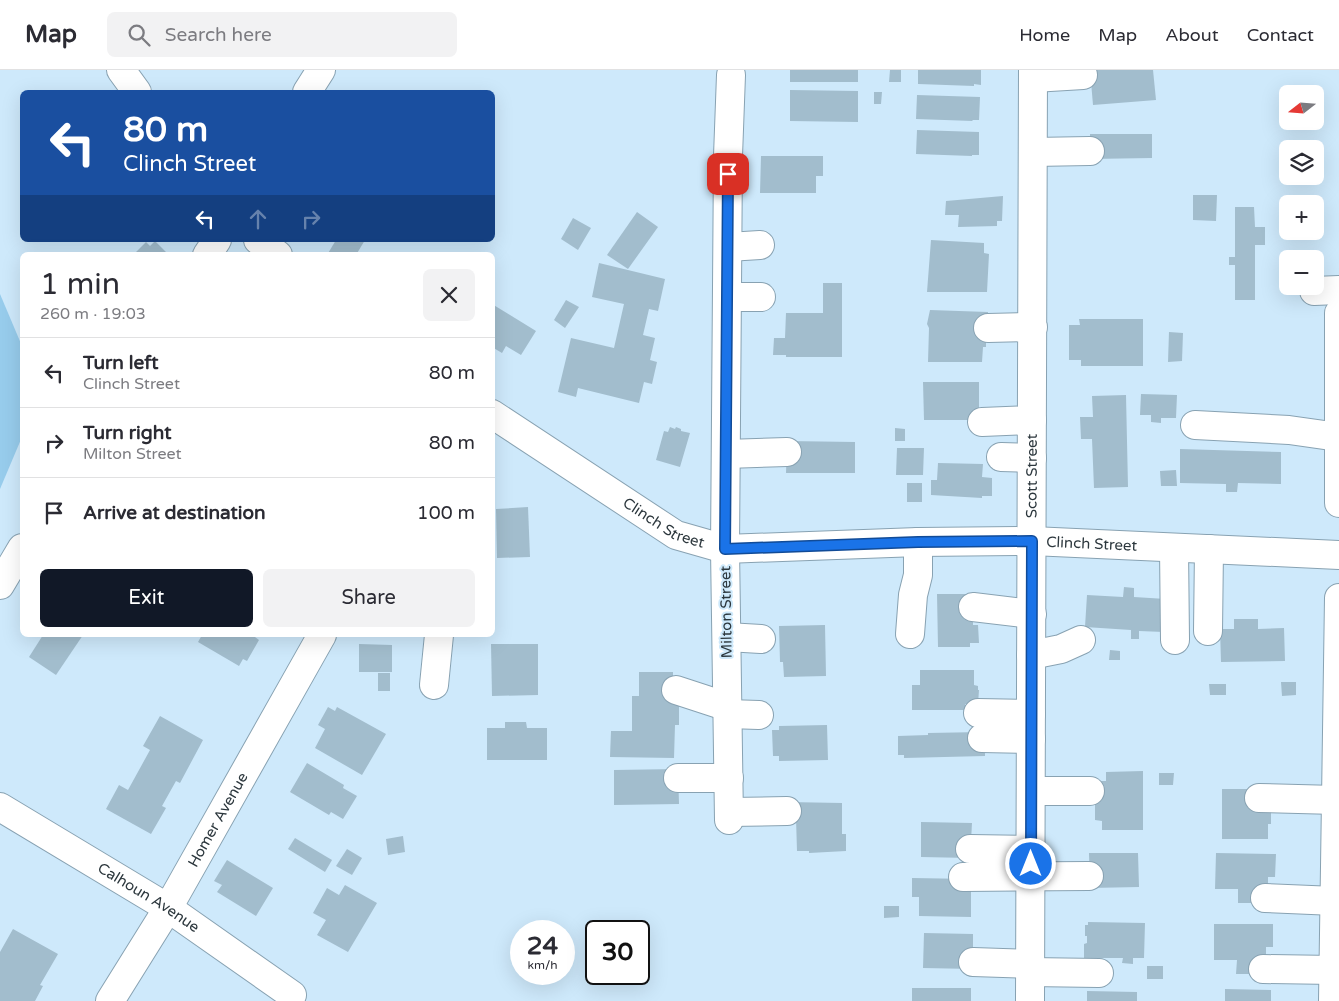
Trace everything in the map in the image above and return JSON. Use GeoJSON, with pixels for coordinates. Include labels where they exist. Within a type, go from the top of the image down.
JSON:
{"type":"FeatureCollection","features":[{"type":"Feature","properties":{"kind":"street"},"geometry":{"type":"LineString","coordinates":[[121,70],[136,90]]}},
{"type":"Feature","properties":{"kind":"street"},"geometry":{"type":"LineString","coordinates":[[308,90],[321,70]]}},
{"type":"Feature","properties":{"kind":"street"},"geometry":{"type":"LineString","coordinates":[[1033,74],[1083,75]]}},
{"type":"Feature","properties":{"kind":"street","name":"Scott Street"},"geometry":{"type":"LineString","coordinates":[[1030,1001],[1033,74]]}},
{"type":"Feature","properties":{"kind":"street","name":"Milton Street"},"geometry":{"type":"LineString","coordinates":[[731,75],[728,156],[725,549],[729,816],[787,812]]}},
{"type":"Feature","properties":{"kind":"street"},"geometry":{"type":"LineString","coordinates":[[1033,152],[1090,151]]}},
{"type":"Feature","properties":{"kind":"street"},"geometry":{"type":"LineString","coordinates":[[261,242],[274,252]]}},
{"type":"Feature","properties":{"kind":"street"},"geometry":{"type":"LineString","coordinates":[[728,247],[760,245]]}},
{"type":"Feature","properties":{"kind":"street"},"geometry":{"type":"LineString","coordinates":[[727,297],[761,297]]}},
{"type":"Feature","properties":{"kind":"street"},"geometry":{"type":"LineString","coordinates":[[988,328],[1033,327]]}},
{"type":"Feature","properties":{"kind":"street"},"geometry":{"type":"LineString","coordinates":[[1339,330],[1339,503]]}},
{"type":"Feature","properties":{"kind":"street","name":"Clinch Street"},"geometry":{"type":"LineString","coordinates":[[495,416],[676,535],[725,549],[918,542],[1032,541],[1339,555]]}},
{"type":"Feature","properties":{"kind":"street"},"geometry":{"type":"LineString","coordinates":[[982,422],[1032,420]]}},
{"type":"Feature","properties":{"kind":"street"},"geometry":{"type":"LineString","coordinates":[[1195,425],[1289,430],[1338,437]]}},
{"type":"Feature","properties":{"kind":"street"},"geometry":{"type":"LineString","coordinates":[[726,454],[786,452]]}},
{"type":"Feature","properties":{"kind":"street"},"geometry":{"type":"LineString","coordinates":[[1000,457],[1032,458]]}},
{"type":"Feature","properties":{"kind":"street"},"geometry":{"type":"LineString","coordinates":[[910,634],[912,595],[918,574],[918,542]]}},
{"type":"Feature","properties":{"kind":"street"},"geometry":{"type":"LineString","coordinates":[[1174,548],[1175,640]]}},
{"type":"Feature","properties":{"kind":"street"},"geometry":{"type":"LineString","coordinates":[[1208,631],[1209,549]]}},
{"type":"Feature","properties":{"kind":"street"},"geometry":{"type":"LineString","coordinates":[[0,585],[20,551]]}},
{"type":"Feature","properties":{"kind":"street"},"geometry":{"type":"LineString","coordinates":[[1263,969],[1335,989],[1339,598]]}},
{"type":"Feature","properties":{"kind":"street"},"geometry":{"type":"LineString","coordinates":[[973,607],[1032,614]]}},
{"type":"Feature","properties":{"kind":"street","name":"Homer Avenue"},"geometry":{"type":"LineString","coordinates":[[110,1001],[168,908],[321,637]]}},
{"type":"Feature","properties":{"kind":"street"},"geometry":{"type":"LineString","coordinates":[[434,685],[439,637]]}},
{"type":"Feature","properties":{"kind":"street"},"geometry":{"type":"LineString","coordinates":[[727,637],[761,639]]}},
{"type":"Feature","properties":{"kind":"street"},"geometry":{"type":"LineString","coordinates":[[1031,655],[1061,649],[1081,640]]}},
{"type":"Feature","properties":{"kind":"street"},"geometry":{"type":"LineString","coordinates":[[676,690],[728,711],[759,715]]}},
{"type":"Feature","properties":{"kind":"street"},"geometry":{"type":"LineString","coordinates":[[980,725],[1031,726]]}},
{"type":"Feature","properties":{"kind":"street"},"geometry":{"type":"LineString","coordinates":[[678,778],[729,778]]}},
{"type":"Feature","properties":{"kind":"street"},"geometry":{"type":"LineString","coordinates":[[1031,791],[1090,790]]}},
{"type":"Feature","properties":{"kind":"street"},"geometry":{"type":"LineString","coordinates":[[1259,798],[1337,806]]}},
{"type":"Feature","properties":{"kind":"street","name":"Calhoun Avenue"},"geometry":{"type":"LineString","coordinates":[[0,807],[168,908],[292,995]]}},
{"type":"Feature","properties":{"kind":"street"},"geometry":{"type":"LineString","coordinates":[[970,849],[1031,850]]}},
{"type":"Feature","properties":{"kind":"street"},"geometry":{"type":"LineString","coordinates":[[963,877],[1089,876]]}},
{"type":"Feature","properties":{"kind":"street"},"geometry":{"type":"LineString","coordinates":[[1265,898],[1335,901]]}},
{"type":"Feature","properties":{"kind":"street"},"geometry":{"type":"LineString","coordinates":[[973,962],[1099,973]]}},
{"type":"Feature","properties":{"kind":"shaded area"},"geometry":{"type":"Polygon","coordinates":[[[0,294],[20,341],[20,442],[0,489],[0,294]]]}},
{"type":"Feature","properties":{"kind":"building"},"geometry":{"type":"Polygon","coordinates":[[[790,70],[858,70],[858,82],[790,82],[790,70]]]}},
{"type":"Feature","properties":{"kind":"building"},"geometry":{"type":"Polygon","coordinates":[[[890,70],[901,70],[901,82],[889,82],[890,70]]]}},
{"type":"Feature","properties":{"kind":"building"},"geometry":{"type":"Polygon","coordinates":[[[918,70],[981,70],[981,85],[918,84],[918,70]]]}},
{"type":"Feature","properties":{"kind":"building"},"geometry":{"type":"Polygon","coordinates":[[[1090,70],[1153,70],[1156,100],[1093,105],[1090,70]]]}},
{"type":"Feature","properties":{"kind":"building"},"geometry":{"type":"Polygon","coordinates":[[[790,90],[858,91],[858,122],[790,121],[790,90]]]}},
{"type":"Feature","properties":{"kind":"building"},"geometry":{"type":"Polygon","coordinates":[[[874,92],[882,92],[881,104],[874,104],[874,92]]]}},
{"type":"Feature","properties":{"kind":"building"},"geometry":{"type":"Polygon","coordinates":[[[917,95],[980,97],[979,120],[916,119],[917,95]]]}},
{"type":"Feature","properties":{"kind":"building"},"geometry":{"type":"Polygon","coordinates":[[[917,130],[979,132],[979,155],[916,154],[917,130]]]}},
{"type":"Feature","properties":{"kind":"building"},"geometry":{"type":"Polygon","coordinates":[[[1090,134],[1152,134],[1152,158],[1090,159],[1090,134]]]}},
{"type":"Feature","properties":{"kind":"building"},"geometry":{"type":"Polygon","coordinates":[[[761,156],[823,156],[823,176],[816,176],[816,193],[760,193],[761,156]]]}},
{"type":"Feature","properties":{"kind":"building"},"geometry":{"type":"Polygon","coordinates":[[[1193,195],[1217,195],[1216,221],[1193,220],[1193,195]]]}},
{"type":"Feature","properties":{"kind":"building"},"geometry":{"type":"Polygon","coordinates":[[[1003,196],[1002,221],[997,221],[997,226],[958,227],[959,215],[945,215],[946,201],[1003,196]]]}},
{"type":"Feature","properties":{"kind":"building"},"geometry":{"type":"Polygon","coordinates":[[[1235,207],[1254,207],[1255,227],[1265,227],[1265,245],[1255,245],[1255,300],[1235,300],[1235,265],[1229,265],[1229,257],[1235,257],[1235,207]]]}},
{"type":"Feature","properties":{"kind":"building"},"geometry":{"type":"Polygon","coordinates":[[[637,212],[658,227],[628,269],[607,255],[637,212]]]}},
{"type":"Feature","properties":{"kind":"building"},"geometry":{"type":"Polygon","coordinates":[[[573,218],[591,228],[578,250],[561,239],[573,218]]]}},
{"type":"Feature","properties":{"kind":"building"},"geometry":{"type":"Polygon","coordinates":[[[931,240],[984,243],[984,253],[989,254],[987,292],[927,292],[931,240]]]}},
{"type":"Feature","properties":{"kind":"building"},"geometry":{"type":"Polygon","coordinates":[[[146,242],[150,246],[156,242],[166,252],[136,252],[146,242]]]}},
{"type":"Feature","properties":{"kind":"building"},"geometry":{"type":"Polygon","coordinates":[[[335,242],[364,242],[358,252],[329,252],[335,242]]]}},
{"type":"Feature","properties":{"kind":"building"},"geometry":{"type":"Polygon","coordinates":[[[599,263],[665,279],[658,311],[649,309],[643,335],[655,338],[650,360],[657,362],[652,384],[644,382],[639,403],[578,388],[576,397],[558,392],[571,338],[614,348],[624,304],[592,297],[599,263]]]}},
{"type":"Feature","properties":{"kind":"building"},"geometry":{"type":"Polygon","coordinates":[[[823,283],[842,283],[842,357],[786,357],[786,355],[773,355],[774,338],[785,338],[786,313],[823,313],[823,283]]]}},
{"type":"Feature","properties":{"kind":"building"},"geometry":{"type":"Polygon","coordinates":[[[566,300],[579,307],[565,328],[554,320],[566,300]]]}},
{"type":"Feature","properties":{"kind":"building"},"geometry":{"type":"Polygon","coordinates":[[[495,306],[536,331],[521,355],[506,346],[502,353],[495,349],[495,306]]]}},
{"type":"Feature","properties":{"kind":"building"},"geometry":{"type":"Polygon","coordinates":[[[930,310],[988,312],[986,347],[983,347],[982,362],[928,362],[929,328],[927,324],[930,310]]]}},
{"type":"Feature","properties":{"kind":"building"},"geometry":{"type":"Polygon","coordinates":[[[1079,319],[1143,319],[1143,366],[1081,366],[1081,360],[1069,360],[1069,325],[1080,325],[1079,319]]]}},
{"type":"Feature","properties":{"kind":"building"},"geometry":{"type":"Polygon","coordinates":[[[1169,332],[1183,333],[1182,361],[1168,362],[1169,332]]]}},
{"type":"Feature","properties":{"kind":"building"},"geometry":{"type":"Polygon","coordinates":[[[923,382],[979,382],[979,420],[924,420],[923,382]]]}},
{"type":"Feature","properties":{"kind":"building"},"geometry":{"type":"Polygon","coordinates":[[[1141,394],[1177,395],[1176,418],[1161,418],[1161,423],[1151,422],[1151,415],[1140,415],[1141,394]]]}},
{"type":"Feature","properties":{"kind":"building"},"geometry":{"type":"Polygon","coordinates":[[[1126,395],[1128,487],[1094,488],[1092,439],[1081,439],[1080,417],[1093,417],[1092,396],[1126,395]]]}},
{"type":"Feature","properties":{"kind":"building"},"geometry":{"type":"Polygon","coordinates":[[[670,427],[675,429],[676,427],[681,429],[681,431],[690,433],[680,467],[656,460],[664,431],[668,432],[670,427]]]}},
{"type":"Feature","properties":{"kind":"building"},"geometry":{"type":"Polygon","coordinates":[[[895,428],[905,429],[905,441],[895,441],[895,428]]]}},
{"type":"Feature","properties":{"kind":"building"},"geometry":{"type":"Polygon","coordinates":[[[787,441],[855,442],[855,473],[786,473],[787,441]]]}},
{"type":"Feature","properties":{"kind":"building"},"geometry":{"type":"Polygon","coordinates":[[[897,448],[924,448],[923,475],[896,475],[897,448]]]}},
{"type":"Feature","properties":{"kind":"building"},"geometry":{"type":"Polygon","coordinates":[[[1180,449],[1281,452],[1281,484],[1238,483],[1237,492],[1226,492],[1226,484],[1180,483],[1180,449]]]}},
{"type":"Feature","properties":{"kind":"building"},"geometry":{"type":"Polygon","coordinates":[[[938,463],[983,464],[982,477],[992,478],[992,496],[982,496],[982,498],[931,495],[931,480],[937,480],[938,463]]]}},
{"type":"Feature","properties":{"kind":"building"},"geometry":{"type":"Polygon","coordinates":[[[1176,470],[1177,486],[1161,486],[1160,471],[1176,470]]]}},
{"type":"Feature","properties":{"kind":"building"},"geometry":{"type":"Polygon","coordinates":[[[907,483],[922,483],[922,502],[907,502],[907,483]]]}},
{"type":"Feature","properties":{"kind":"building"},"geometry":{"type":"Polygon","coordinates":[[[528,507],[530,557],[497,558],[496,509],[528,507]]]}},
{"type":"Feature","properties":{"kind":"building"},"geometry":{"type":"Polygon","coordinates":[[[1124,587],[1134,588],[1134,597],[1166,599],[1164,632],[1139,631],[1139,639],[1131,639],[1131,630],[1085,627],[1087,595],[1123,597],[1124,587]]]}},
{"type":"Feature","properties":{"kind":"building"},"geometry":{"type":"Polygon","coordinates":[[[937,594],[969,594],[969,610],[973,610],[973,625],[978,625],[979,643],[970,643],[970,647],[938,647],[937,594]]]}},
{"type":"Feature","properties":{"kind":"building"},"geometry":{"type":"Polygon","coordinates":[[[1234,619],[1258,619],[1258,629],[1284,628],[1285,661],[1221,662],[1220,629],[1234,629],[1234,619]]]}},
{"type":"Feature","properties":{"kind":"building"},"geometry":{"type":"Polygon","coordinates":[[[825,625],[826,676],[784,677],[783,662],[780,662],[779,626],[825,625]]]}},
{"type":"Feature","properties":{"kind":"building"},"geometry":{"type":"Polygon","coordinates":[[[42,637],[82,637],[56,675],[29,657],[42,637]]]}},
{"type":"Feature","properties":{"kind":"building"},"geometry":{"type":"Polygon","coordinates":[[[201,637],[255,637],[259,640],[247,661],[243,659],[239,666],[198,642],[201,637]]]}},
{"type":"Feature","properties":{"kind":"building"},"geometry":{"type":"Polygon","coordinates":[[[359,644],[392,645],[392,672],[359,672],[359,644]]]}},
{"type":"Feature","properties":{"kind":"building"},"geometry":{"type":"Polygon","coordinates":[[[491,644],[538,644],[538,695],[492,696],[491,644]]]}},
{"type":"Feature","properties":{"kind":"building"},"geometry":{"type":"Polygon","coordinates":[[[1110,650],[1120,651],[1120,660],[1109,660],[1110,650]]]}},
{"type":"Feature","properties":{"kind":"building"},"geometry":{"type":"Polygon","coordinates":[[[920,670],[974,670],[974,685],[978,686],[979,690],[978,704],[965,704],[965,710],[912,710],[912,685],[920,685],[920,670]]]}},
{"type":"Feature","properties":{"kind":"building"},"geometry":{"type":"Polygon","coordinates":[[[639,672],[673,672],[673,697],[679,697],[679,725],[675,725],[674,758],[610,757],[611,731],[632,731],[632,696],[639,696],[639,672]]]}},
{"type":"Feature","properties":{"kind":"building"},"geometry":{"type":"Polygon","coordinates":[[[378,673],[390,673],[390,691],[378,691],[378,673]]]}},
{"type":"Feature","properties":{"kind":"building"},"geometry":{"type":"Polygon","coordinates":[[[1281,682],[1296,682],[1296,695],[1282,696],[1281,682]]]}},
{"type":"Feature","properties":{"kind":"building"},"geometry":{"type":"Polygon","coordinates":[[[1209,684],[1226,684],[1226,695],[1210,695],[1209,684]]]}},
{"type":"Feature","properties":{"kind":"building"},"geometry":{"type":"Polygon","coordinates":[[[328,707],[335,711],[337,707],[386,734],[362,775],[315,748],[325,729],[318,725],[328,707]]]}},
{"type":"Feature","properties":{"kind":"building"},"geometry":{"type":"Polygon","coordinates":[[[160,716],[203,740],[180,783],[176,781],[162,806],[166,808],[151,834],[106,809],[119,785],[128,790],[150,750],[143,746],[160,716]]]}},
{"type":"Feature","properties":{"kind":"building"},"geometry":{"type":"Polygon","coordinates":[[[505,722],[526,722],[527,728],[547,728],[547,760],[487,760],[487,728],[505,728],[505,722]]]}},
{"type":"Feature","properties":{"kind":"building"},"geometry":{"type":"Polygon","coordinates":[[[827,725],[828,760],[779,761],[779,756],[773,756],[772,730],[779,730],[779,726],[827,725]]]}},
{"type":"Feature","properties":{"kind":"building"},"geometry":{"type":"Polygon","coordinates":[[[982,732],[985,743],[985,756],[904,758],[904,755],[898,755],[898,736],[928,735],[928,733],[982,732]]]}},
{"type":"Feature","properties":{"kind":"building"},"geometry":{"type":"Polygon","coordinates":[[[307,763],[344,785],[343,788],[357,796],[343,819],[331,812],[329,815],[290,792],[307,763]]]}},
{"type":"Feature","properties":{"kind":"building"},"geometry":{"type":"Polygon","coordinates":[[[678,769],[679,804],[614,805],[614,770],[678,769]]]}},
{"type":"Feature","properties":{"kind":"building"},"geometry":{"type":"Polygon","coordinates":[[[1143,771],[1143,830],[1102,830],[1102,821],[1095,820],[1095,797],[1090,781],[1106,781],[1106,772],[1143,771]]]}},
{"type":"Feature","properties":{"kind":"building"},"geometry":{"type":"Polygon","coordinates":[[[1159,773],[1174,773],[1173,785],[1159,785],[1159,773]]]}},
{"type":"Feature","properties":{"kind":"building"},"geometry":{"type":"Polygon","coordinates":[[[1222,789],[1259,789],[1271,804],[1271,824],[1268,824],[1268,839],[1222,839],[1222,789]]]}},
{"type":"Feature","properties":{"kind":"building"},"geometry":{"type":"Polygon","coordinates":[[[787,802],[842,803],[842,834],[846,834],[846,851],[809,853],[809,851],[797,851],[796,818],[787,802]]]}},
{"type":"Feature","properties":{"kind":"building"},"geometry":{"type":"Polygon","coordinates":[[[921,822],[972,823],[970,858],[921,857],[921,822]]]}},
{"type":"Feature","properties":{"kind":"building"},"geometry":{"type":"Polygon","coordinates":[[[403,836],[405,852],[388,855],[386,839],[403,836]]]}},
{"type":"Feature","properties":{"kind":"building"},"geometry":{"type":"Polygon","coordinates":[[[295,838],[332,860],[325,872],[288,849],[295,838]]]}},
{"type":"Feature","properties":{"kind":"building"},"geometry":{"type":"Polygon","coordinates":[[[347,849],[362,858],[352,875],[336,866],[347,849]]]}},
{"type":"Feature","properties":{"kind":"building"},"geometry":{"type":"Polygon","coordinates":[[[1089,853],[1138,853],[1139,887],[1090,888],[1089,853]]]}},
{"type":"Feature","properties":{"kind":"building"},"geometry":{"type":"Polygon","coordinates":[[[1216,853],[1276,854],[1275,877],[1268,877],[1265,903],[1238,903],[1238,889],[1215,889],[1216,853]]]}},
{"type":"Feature","properties":{"kind":"building"},"geometry":{"type":"Polygon","coordinates":[[[227,860],[273,888],[256,916],[217,892],[222,885],[214,881],[227,860]]]}},
{"type":"Feature","properties":{"kind":"building"},"geometry":{"type":"Polygon","coordinates":[[[912,878],[971,879],[971,917],[919,916],[919,897],[912,897],[912,878]]]}},
{"type":"Feature","properties":{"kind":"building"},"geometry":{"type":"Polygon","coordinates":[[[345,885],[377,903],[348,952],[317,935],[326,920],[313,913],[327,888],[339,895],[345,885]]]}},
{"type":"Feature","properties":{"kind":"building"},"geometry":{"type":"Polygon","coordinates":[[[884,906],[899,906],[899,917],[884,918],[884,906]]]}},
{"type":"Feature","properties":{"kind":"building"},"geometry":{"type":"Polygon","coordinates":[[[1088,922],[1145,923],[1144,958],[1133,958],[1133,964],[1122,963],[1123,958],[1084,958],[1084,944],[1087,943],[1085,925],[1088,925],[1088,922]]]}},
{"type":"Feature","properties":{"kind":"building"},"geometry":{"type":"Polygon","coordinates":[[[1214,924],[1273,924],[1273,947],[1266,947],[1266,960],[1262,974],[1236,974],[1237,960],[1214,960],[1214,924]]]}},
{"type":"Feature","properties":{"kind":"building"},"geometry":{"type":"Polygon","coordinates":[[[13,929],[58,954],[40,985],[43,986],[35,1001],[0,1001],[0,952],[13,929]]]}},
{"type":"Feature","properties":{"kind":"building"},"geometry":{"type":"Polygon","coordinates":[[[924,933],[973,934],[973,969],[923,968],[924,933]]]}},
{"type":"Feature","properties":{"kind":"building"},"geometry":{"type":"Polygon","coordinates":[[[1147,966],[1163,966],[1163,979],[1147,979],[1147,966]]]}},
{"type":"Feature","properties":{"kind":"building"},"geometry":{"type":"Polygon","coordinates":[[[912,988],[971,988],[971,1001],[912,1001],[912,988]]]}},
{"type":"Feature","properties":{"kind":"building"},"geometry":{"type":"Polygon","coordinates":[[[1225,989],[1271,990],[1271,1001],[1225,1001],[1225,989]]]}},
{"type":"Feature","properties":{"kind":"building"},"geometry":{"type":"Polygon","coordinates":[[[1087,991],[1137,992],[1137,1001],[1087,1001],[1087,991]]]}},
{"type":"Feature","properties":{"kind":"route"},"geometry":{"type":"LineString","coordinates":[[728,174],[725,549],[918,542],[1032,541],[1031,864]]}}]}
